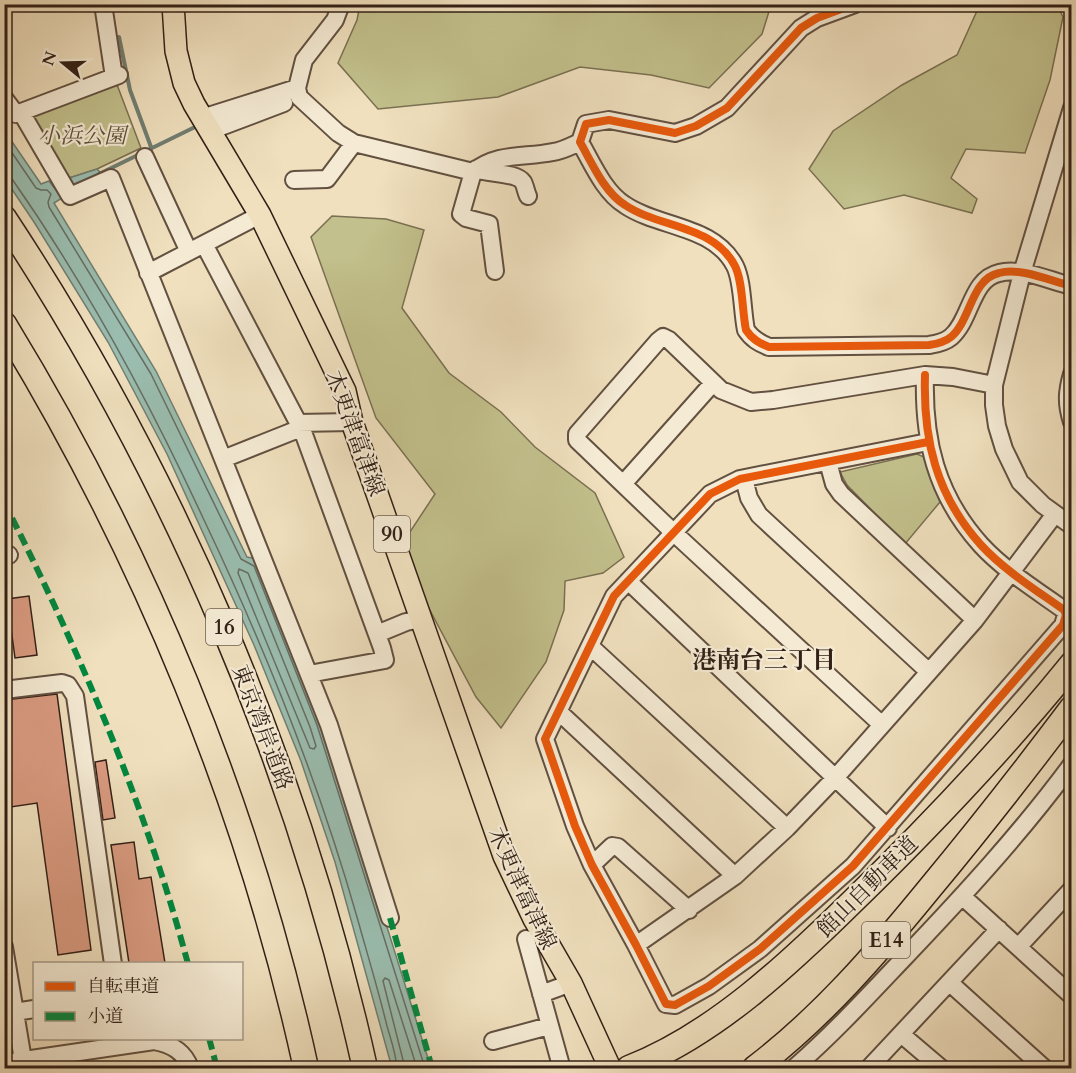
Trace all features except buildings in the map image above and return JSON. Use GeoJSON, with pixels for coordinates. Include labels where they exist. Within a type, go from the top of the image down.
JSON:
{"type":"FeatureCollection","features":[{"type":"Feature","properties":{"kind":"highway","name":"東京湾岸道路"},"geometry":{"type":"LineString","coordinates":[[4,218],[51,289],[126,422],[192,555],[230,641],[300,830],[343,977],[365,1068]]}},
{"type":"Feature","properties":{"kind":"highway","name":"16"},"geometry":{"type":"LineString","coordinates":[[4,324],[89,474],[125,546],[183,675],[231,803],[264,904],[306,1068]]}},
{"type":"Feature","properties":{"kind":"highway","name":"館山自動車道"},"geometry":{"type":"LineString","coordinates":[[637,1065],[695,1035],[735,1006],[828,926],[943,810],[1030,716],[1071,664]]}},
{"type":"Feature","properties":{"kind":"highway","name":"館山自動車道"},"geometry":{"type":"LineString","coordinates":[[755,1068],[800,1031],[844,988],[899,926],[1003,799],[1071,708]]}},
{"type":"Feature","properties":{"kind":"main road","name":"木更津富津線"},"geometry":{"type":"LineString","coordinates":[[173,4],[176,51],[184,83],[260,215],[345,392],[352,422],[504,856],[534,919],[571,982],[610,1068]]}},
{"type":"Feature","properties":{"kind":"street"},"geometry":{"type":"LineString","coordinates":[[4,98],[16,114],[117,76],[103,4]]}},
{"type":"Feature","properties":{"kind":"street"},"geometry":{"type":"LineString","coordinates":[[298,92],[304,60],[335,20],[341,4]]}},
{"type":"Feature","properties":{"kind":"street"},"geometry":{"type":"LineString","coordinates":[[855,4],[817,18],[801,28],[727,108],[696,126],[675,133],[626,122],[599,120],[585,124],[580,142],[613,196],[625,206],[680,226],[715,243],[735,265],[746,330],[759,343],[769,347],[940,343],[950,339],[959,327],[983,281],[1001,272],[1022,273],[1071,286]]}},
{"type":"Feature","properties":{"kind":"street"},"geometry":{"type":"LineString","coordinates":[[206,124],[298,92]]}},
{"type":"Feature","properties":{"kind":"street"},"geometry":{"type":"LineString","coordinates":[[298,92],[338,133],[354,143],[483,172],[515,176],[523,182],[528,196]]}},
{"type":"Feature","properties":{"kind":"street"},"geometry":{"type":"LineString","coordinates":[[1071,108],[1068,130],[1022,273],[994,385],[994,405],[1004,449],[1020,482],[1043,505],[1071,526]]}},
{"type":"Feature","properties":{"kind":"street"},"geometry":{"type":"LineString","coordinates":[[21,112],[70,196],[111,178],[329,725],[390,918]]}},
{"type":"Feature","properties":{"kind":"street"},"geometry":{"type":"LineString","coordinates":[[495,271],[489,224],[465,218],[461,214],[475,170],[485,162],[496,158],[555,152],[580,142]]}},
{"type":"Feature","properties":{"kind":"street"},"geometry":{"type":"LineString","coordinates":[[294,180],[327,179],[354,143]]}},
{"type":"Feature","properties":{"kind":"street"},"geometry":{"type":"LineString","coordinates":[[145,157],[189,252]]}},
{"type":"Feature","properties":{"kind":"street"},"geometry":{"type":"LineString","coordinates":[[148,273],[260,215]]}},
{"type":"Feature","properties":{"kind":"street"},"geometry":{"type":"LineString","coordinates":[[204,244],[300,426],[385,660],[309,674]]}},
{"type":"Feature","properties":{"kind":"street"},"geometry":{"type":"LineString","coordinates":[[882,725],[623,484],[577,440],[577,434],[663,337],[669,340],[713,383],[733,396],[751,402],[925,375],[953,377],[994,385]]}},
{"type":"Feature","properties":{"kind":"street"},"geometry":{"type":"LineString","coordinates":[[1071,374],[1067,406],[1071,422]]}},
{"type":"Feature","properties":{"kind":"street"},"geometry":{"type":"LineString","coordinates":[[925,375],[924,408],[928,442],[936,472],[947,497],[964,524],[982,546],[1012,573],[1069,614],[1063,624],[853,866],[760,949],[709,986],[675,1005],[666,1004],[592,866],[575,826],[545,738],[614,596],[710,494],[744,479],[928,442]]}},
{"type":"Feature","properties":{"kind":"street"},"geometry":{"type":"LineString","coordinates":[[623,484],[713,383]]}},
{"type":"Feature","properties":{"kind":"street"},"geometry":{"type":"LineString","coordinates":[[223,459],[300,426],[352,422]]}},
{"type":"Feature","properties":{"kind":"street"},"geometry":{"type":"LineString","coordinates":[[828,462],[834,483],[841,494],[975,620]]}},
{"type":"Feature","properties":{"kind":"street"},"geometry":{"type":"LineString","coordinates":[[744,479],[749,498],[759,515],[929,672]]}},
{"type":"Feature","properties":{"kind":"street"},"geometry":{"type":"LineString","coordinates":[[636,945],[735,876],[787,828],[836,777],[975,620],[1055,514]]}},
{"type":"Feature","properties":{"kind":"street"},"geometry":{"type":"LineString","coordinates":[[628,581],[888,828]]}},
{"type":"Feature","properties":{"kind":"street"},"geometry":{"type":"LineString","coordinates":[[377,634],[406,622],[422,619]]}},
{"type":"Feature","properties":{"kind":"street"},"geometry":{"type":"LineString","coordinates":[[590,646],[787,828]]}},
{"type":"Feature","properties":{"kind":"street"},"geometry":{"type":"LineString","coordinates":[[4,690],[62,683],[68,685],[75,696],[113,962]]}},
{"type":"Feature","properties":{"kind":"street"},"geometry":{"type":"LineString","coordinates":[[559,712],[735,876]]}},
{"type":"Feature","properties":{"kind":"street"},"geometry":{"type":"LineString","coordinates":[[794,1068],[822,1044],[963,897],[1034,815],[1071,764]]}},
{"type":"Feature","properties":{"kind":"street"},"geometry":{"type":"LineString","coordinates":[[592,866],[612,846],[618,847],[689,910]]}},
{"type":"Feature","properties":{"kind":"street"},"geometry":{"type":"LineString","coordinates":[[1019,946],[1071,889]]}},
{"type":"Feature","properties":{"kind":"street"},"geometry":{"type":"LineString","coordinates":[[963,897],[1069,988]]}},
{"type":"Feature","properties":{"kind":"street"},"geometry":{"type":"LineString","coordinates":[[869,1068],[999,929]]}},
{"type":"Feature","properties":{"kind":"street"},"geometry":{"type":"LineString","coordinates":[[526,939],[560,1062]]}},
{"type":"Feature","properties":{"kind":"street"},"geometry":{"type":"LineString","coordinates":[[4,947],[23,1060]]}},
{"type":"Feature","properties":{"kind":"street"},"geometry":{"type":"LineString","coordinates":[[541,994],[571,982]]}},
{"type":"Feature","properties":{"kind":"street"},"geometry":{"type":"LineString","coordinates":[[950,982],[1044,1068]]}},
{"type":"Feature","properties":{"kind":"street"},"geometry":{"type":"LineString","coordinates":[[15,1012],[33,1009]]}},
{"type":"Feature","properties":{"kind":"street"},"geometry":{"type":"LineString","coordinates":[[493,1041],[549,1026]]}},
{"type":"Feature","properties":{"kind":"street"},"geometry":{"type":"LineString","coordinates":[[901,1034],[941,1068]]}},
{"type":"Feature","properties":{"kind":"street"},"geometry":{"type":"LineString","coordinates":[[4,1063],[154,1041],[179,1050],[190,1068]]}},
{"type":"Feature","properties":{"kind":"green space"},"geometry":{"type":"Polygon","coordinates":[[[360,4],[771,5],[762,34],[709,88],[651,75],[580,67],[498,97],[378,109],[338,63],[357,20],[360,4]]]}},
{"type":"Feature","properties":{"kind":"green space"},"geometry":{"type":"Polygon","coordinates":[[[978,4],[1057,5],[1063,17],[1050,80],[1025,153],[966,149],[951,178],[977,199],[972,213],[904,195],[844,209],[809,169],[833,131],[902,85],[957,55],[978,4]]]}},
{"type":"Feature","properties":{"kind":"green space","name":"小浜公園"},"geometry":{"type":"Polygon","coordinates":[[[116,82],[141,148],[97,169],[66,179],[32,115],[116,82]]]}},
{"type":"Feature","properties":{"kind":"green space"},"geometry":{"type":"Polygon","coordinates":[[[332,216],[386,219],[424,230],[402,308],[449,373],[501,412],[535,447],[595,493],[624,557],[603,573],[565,581],[564,610],[546,662],[501,728],[476,697],[398,550],[435,494],[376,418],[311,237],[332,216]]]}},
{"type":"Feature","properties":{"kind":"green space"},"geometry":{"type":"Polygon","coordinates":[[[917,454],[924,457],[940,502],[905,544],[847,485],[840,472],[917,454]]]}},
{"type":"Feature","properties":{"kind":"water"},"geometry":{"type":"Polygon","coordinates":[[[4,130],[41,184],[49,181],[62,198],[54,203],[156,371],[247,557],[257,559],[323,722],[431,1068],[392,1068],[335,862],[301,761],[254,645],[167,454],[108,342],[5,179],[4,130]]]}},
{"type":"Feature","properties":{"kind":"water"},"geometry":{"type":"Polygon","coordinates":[[[97,169],[104,176],[72,191],[66,179],[97,169]]]}},
{"type":"Feature","properties":{"kind":"waterway"},"geometry":{"type":"LineString","coordinates":[[119,37],[130,90],[151,147]]}},
{"type":"Feature","properties":{"kind":"waterway"},"geometry":{"type":"LineString","coordinates":[[99,174],[195,127]]}},
{"type":"Feature","properties":{"kind":"marked path"},"geometry":{"type":"LineString","coordinates":[[4,502],[58,614],[108,728],[152,845],[187,962]]}},
{"type":"Feature","properties":{"kind":"marked path"},"geometry":{"type":"LineString","coordinates":[[390,918],[432,1068]]}},
{"type":"Feature","properties":{"kind":"marked path"},"geometry":{"type":"LineString","coordinates":[[210,1040],[217,1068]]}},
{"type":"Feature","properties":{"kind":"cycle path"},"geometry":{"type":"LineString","coordinates":[[855,4],[817,18],[801,28],[727,108],[696,126],[675,133],[609,120],[586,124],[580,142],[605,185],[625,205],[639,213],[700,235],[714,242],[726,253],[738,273],[746,330],[756,340],[769,347],[935,344],[949,339],[958,330],[982,283],[999,273],[1017,272],[1036,275],[1072,286]]}},
{"type":"Feature","properties":{"kind":"cycle path"},"geometry":{"type":"LineString","coordinates":[[925,375],[930,444],[935,466],[953,506],[966,526],[990,554],[1064,610],[1066,615],[1063,625],[853,866],[760,949],[709,986],[675,1005],[666,1004],[592,865],[575,826],[545,739],[614,596],[710,494],[740,479],[928,442]]}},
{"type":"Feature","properties":{"kind":"district","name":"港南台三丁目"},"geometry":{"type":"Point","coordinates":[764,660]}}]}
